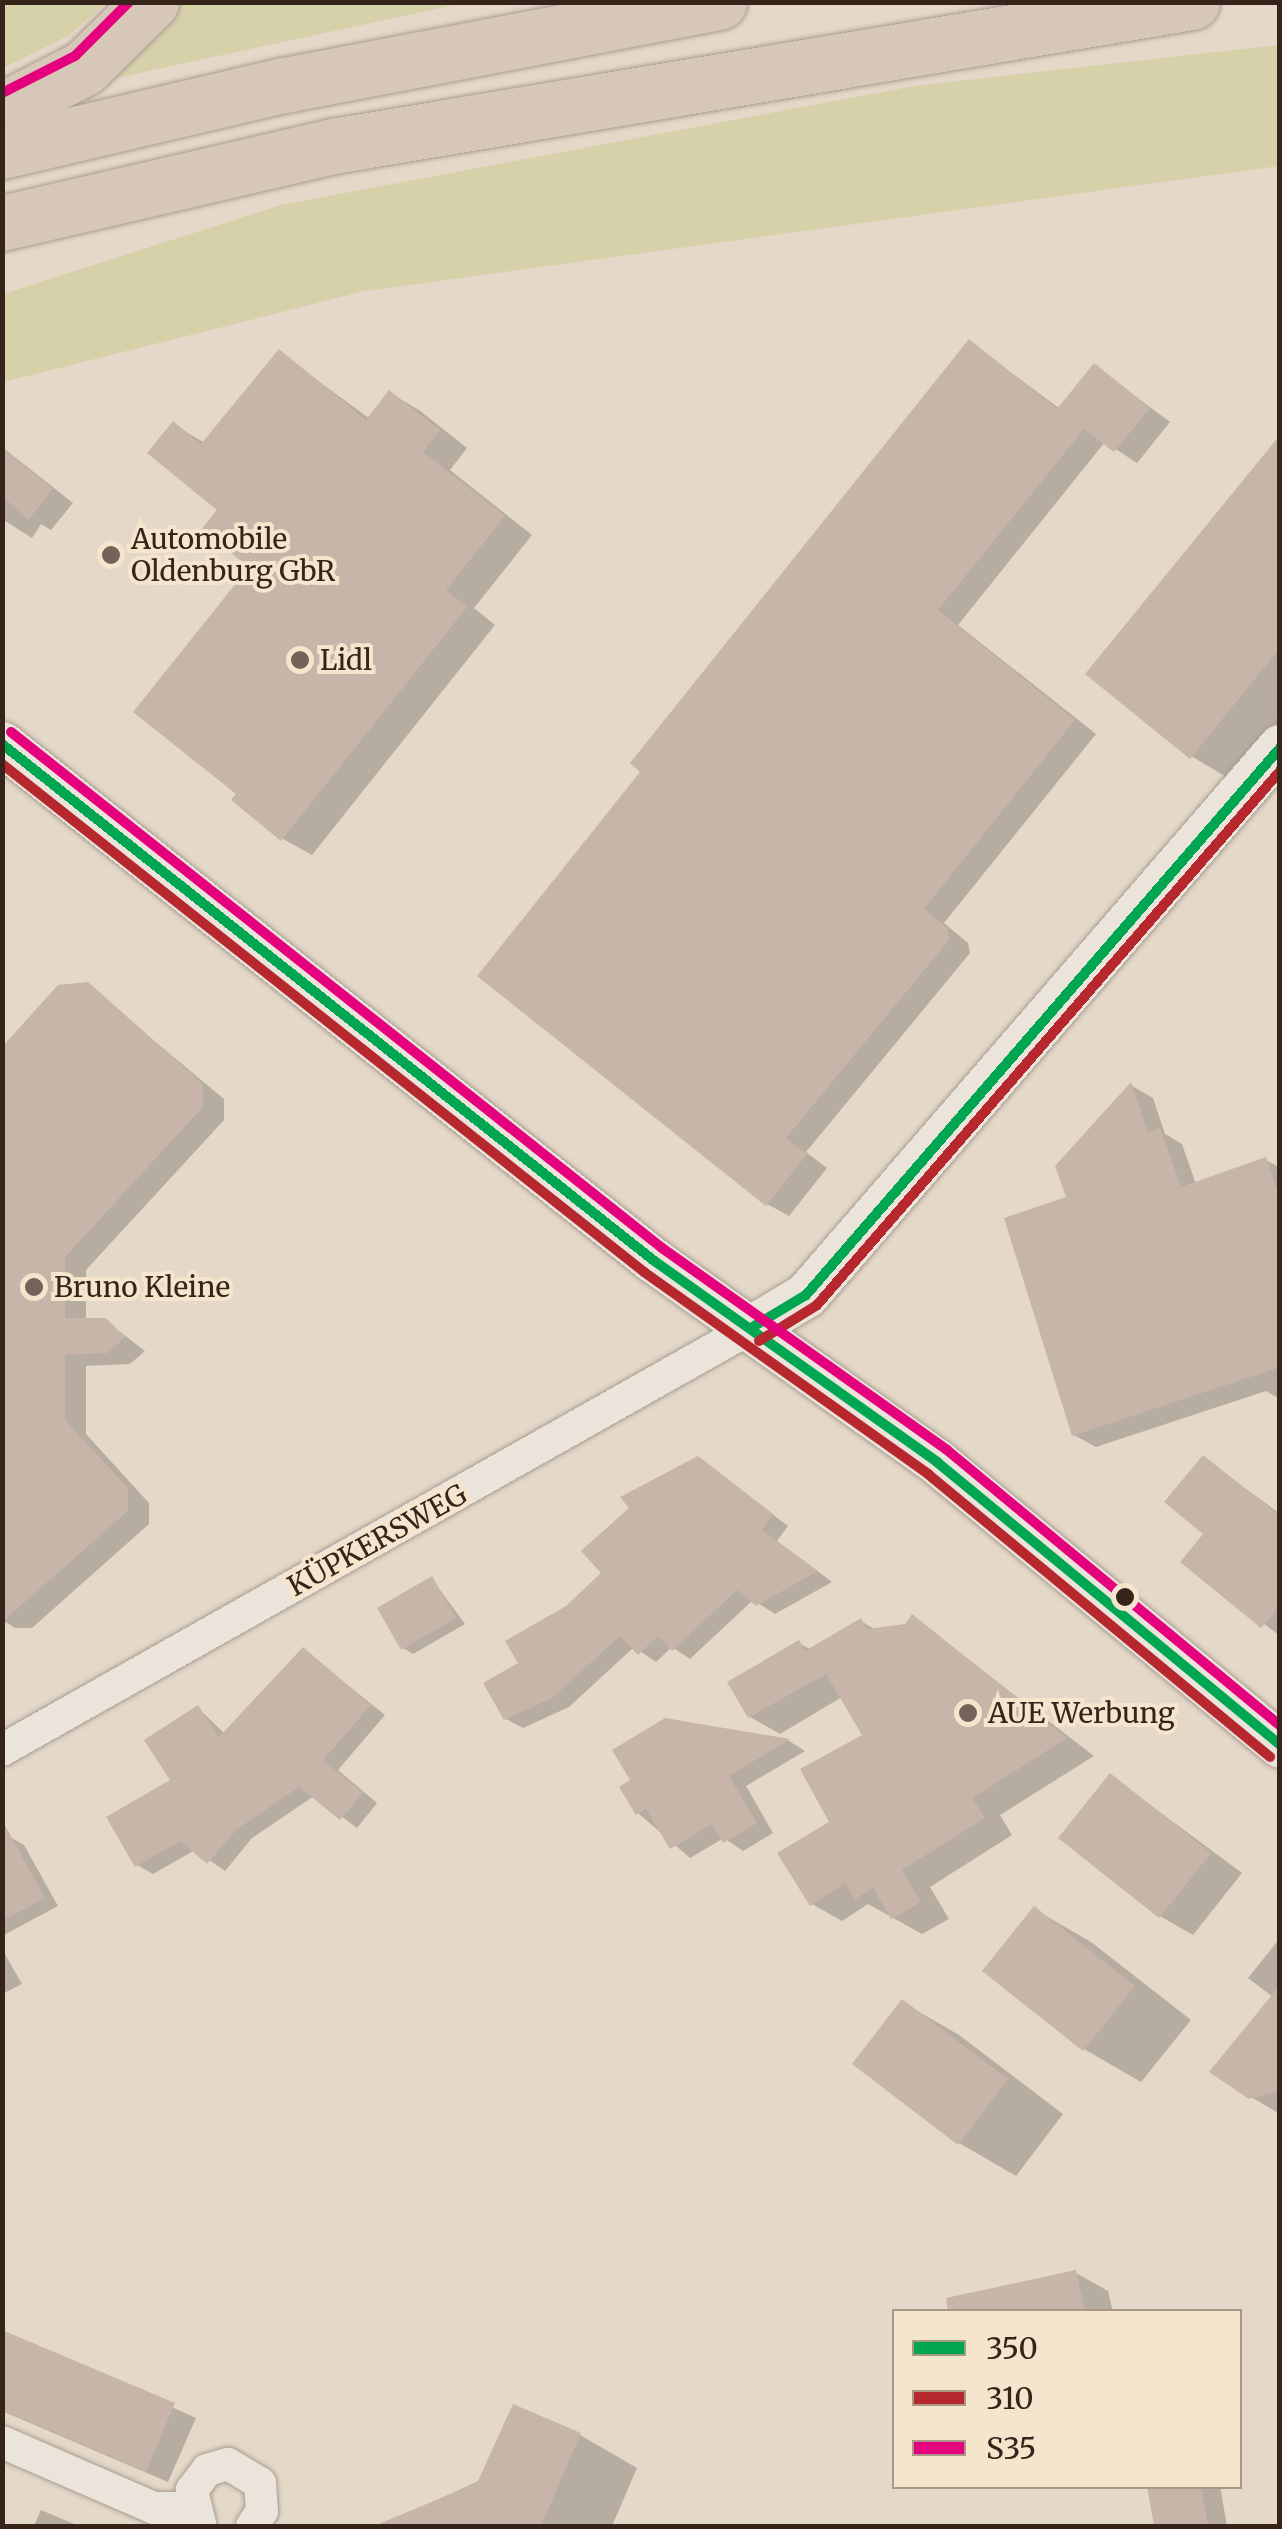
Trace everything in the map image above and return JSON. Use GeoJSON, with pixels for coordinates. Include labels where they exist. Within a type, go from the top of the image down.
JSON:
{"type":"FeatureCollection","features":[{"type":"Feature","properties":{"kind":"highway"},"geometry":{"type":"LineString","coordinates":[[2,110],[84,68],[150,2]]}},
{"type":"Feature","properties":{"kind":"highway"},"geometry":{"type":"LineString","coordinates":[[2,151],[284,86],[720,2]]}},
{"type":"Feature","properties":{"kind":"highway"},"geometry":{"type":"LineString","coordinates":[[2,222],[332,146],[1192,2]]}},
{"type":"Feature","properties":{"kind":"street"},"geometry":{"type":"LineString","coordinates":[[2,744],[638,1247],[937,1462],[1280,1745]]}},
{"type":"Feature","properties":{"kind":"street"},"geometry":{"type":"LineString","coordinates":[[751,1328],[806,1295],[1280,748]]}},
{"type":"Feature","properties":{"kind":"street","name":"KÜPKERSWEG"},"geometry":{"type":"LineString","coordinates":[[2,1750],[751,1328]]}},
{"type":"Feature","properties":{"kind":"street"},"geometry":{"type":"LineString","coordinates":[[2,2442],[154,2508],[197,2517],[192,2490],[207,2470],[241,2466],[254,2476],[264,2498],[252,2526]]}},
{"type":"Feature","properties":{"kind":"shaded area"},"geometry":{"type":"Polygon","coordinates":[[[3,2],[106,3],[68,36],[3,68],[3,2]]]}},
{"type":"Feature","properties":{"kind":"shaded area"},"geometry":{"type":"Polygon","coordinates":[[[168,3],[464,3],[107,80],[168,3]]]}},
{"type":"Feature","properties":{"kind":"shaded area"},"geometry":{"type":"Polygon","coordinates":[[[1279,45],[1279,166],[365,291],[3,382],[3,294],[281,205],[914,86],[1279,45]]]}},
{"type":"Feature","properties":{"kind":"building"},"geometry":{"type":"Polygon","coordinates":[[[969,339],[1057,409],[1094,363],[1150,408],[1114,452],[1084,429],[938,610],[1075,720],[924,909],[947,928],[949,940],[786,1138],[807,1154],[766,1206],[477,976],[640,772],[630,763],[969,339]]]}},
{"type":"Feature","properties":{"kind":"building","name":"Lidl"},"geometry":{"type":"Polygon","coordinates":[[[279,349],[366,420],[389,390],[440,430],[423,452],[505,516],[446,590],[467,607],[281,841],[231,800],[236,794],[133,712],[249,567],[201,530],[217,510],[147,453],[173,421],[201,444],[279,349]]]}},
{"type":"Feature","properties":{"kind":"building"},"geometry":{"type":"Polygon","coordinates":[[[1280,435],[1280,648],[1190,759],[1085,674],[1280,435]]]}},
{"type":"Feature","properties":{"kind":"building"},"geometry":{"type":"Polygon","coordinates":[[[2,448],[53,489],[28,520],[2,496],[2,448]]]}},
{"type":"Feature","properties":{"kind":"building","name":"Bruno Kleine"},"geometry":{"type":"Polygon","coordinates":[[[88,982],[203,1084],[203,1107],[65,1257],[65,1318],[106,1318],[125,1337],[108,1353],[65,1355],[65,1420],[128,1488],[128,1511],[2,1622],[2,1047],[58,985],[88,982]]]}},
{"type":"Feature","properties":{"kind":"building"},"geometry":{"type":"Polygon","coordinates":[[[1131,1082],[1148,1132],[1160,1128],[1181,1187],[1266,1157],[1280,1200],[1280,1367],[1072,1436],[1004,1218],[1066,1197],[1055,1166],[1131,1082]]]}},
{"type":"Feature","properties":{"kind":"building"},"geometry":{"type":"Polygon","coordinates":[[[1203,1455],[1280,1516],[1280,1606],[1261,1628],[1180,1562],[1203,1534],[1164,1502],[1203,1455]]]}},
{"type":"Feature","properties":{"kind":"building"},"geometry":{"type":"Polygon","coordinates":[[[698,1456],[773,1514],[762,1530],[818,1571],[756,1606],[737,1590],[672,1651],[658,1636],[638,1655],[620,1636],[552,1698],[504,1720],[483,1683],[518,1663],[505,1641],[566,1606],[601,1573],[581,1551],[629,1508],[620,1497],[698,1456]]]}},
{"type":"Feature","properties":{"kind":"building"},"geometry":{"type":"Polygon","coordinates":[[[432,1576],[456,1618],[401,1650],[377,1608],[432,1576]]]}},
{"type":"Feature","properties":{"kind":"building"},"geometry":{"type":"Polygon","coordinates":[[[912,1614],[1067,1738],[972,1798],[985,1818],[902,1870],[921,1902],[891,1919],[873,1888],[855,1899],[845,1883],[810,1906],[777,1853],[829,1822],[800,1769],[862,1735],[826,1674],[748,1718],[727,1682],[799,1640],[805,1651],[861,1618],[867,1629],[905,1624],[912,1614]]]}},
{"type":"Feature","properties":{"kind":"building"},"geometry":{"type":"Polygon","coordinates":[[[303,1647],[371,1705],[323,1760],[363,1793],[340,1820],[299,1787],[236,1830],[207,1864],[180,1841],[135,1867],[106,1817],[170,1780],[144,1740],[198,1705],[219,1737],[303,1647]]]}},
{"type":"Feature","properties":{"kind":"building"},"geometry":{"type":"Polygon","coordinates":[[[665,1718],[790,1739],[729,1776],[757,1823],[723,1843],[712,1824],[670,1849],[646,1809],[636,1815],[619,1787],[630,1780],[612,1750],[665,1718]]]}},
{"type":"Feature","properties":{"kind":"building"},"geometry":{"type":"Polygon","coordinates":[[[1110,1773],[1211,1853],[1159,1918],[1058,1838],[1110,1773]]]}},
{"type":"Feature","properties":{"kind":"building"},"geometry":{"type":"Polygon","coordinates":[[[2,1820],[45,1898],[2,1921],[2,1820]]]}},
{"type":"Feature","properties":{"kind":"building"},"geometry":{"type":"Polygon","coordinates":[[[1034,1906],[1135,1986],[1083,2051],[982,1971],[1034,1906]]]}},
{"type":"Feature","properties":{"kind":"building"},"geometry":{"type":"Polygon","coordinates":[[[1280,1985],[1280,2091],[1249,2099],[1209,2072],[1280,1985]]]}},
{"type":"Feature","properties":{"kind":"building"},"geometry":{"type":"Polygon","coordinates":[[[902,1999],[1008,2079],[958,2145],[852,2064],[902,1999]]]}},
{"type":"Feature","properties":{"kind":"building"},"geometry":{"type":"Polygon","coordinates":[[[1076,2270],[1084,2309],[948,2309],[946,2298],[1076,2270]]]}},
{"type":"Feature","properties":{"kind":"building"},"geometry":{"type":"Polygon","coordinates":[[[2,2330],[175,2403],[146,2472],[2,2410],[2,2330]]]}},
{"type":"Feature","properties":{"kind":"building"},"geometry":{"type":"Polygon","coordinates":[[[513,2404],[581,2433],[541,2526],[374,2526],[477,2483],[513,2404]]]}},
{"type":"Feature","properties":{"kind":"building"},"geometry":{"type":"Polygon","coordinates":[[[1148,2489],[1202,2489],[1208,2526],[1154,2526],[1148,2489]]]}},
{"type":"Feature","properties":{"kind":"transit line","name":"S35"},"geometry":{"type":"LineString","coordinates":[[2,93],[75,56],[129,2]]}},
{"type":"Feature","properties":{"kind":"transit line","name":"S35"},"geometry":{"type":"LineString","coordinates":[[11,732],[662,1248],[947,1450],[1280,1725]]}},
{"type":"Feature","properties":{"kind":"transit line","name":"350"},"geometry":{"type":"LineString","coordinates":[[2,744],[653,1260],[937,1462],[1280,1745]]}},
{"type":"Feature","properties":{"kind":"transit line","name":"350"},"geometry":{"type":"LineString","coordinates":[[751,1328],[806,1295],[1280,748]]}},
{"type":"Feature","properties":{"kind":"transit line","name":"310"},"geometry":{"type":"LineString","coordinates":[[2,764],[644,1272],[928,1474],[1270,1757]]}},
{"type":"Feature","properties":{"kind":"transit line","name":"310"},"geometry":{"type":"LineString","coordinates":[[759,1341],[817,1305],[1280,771]]}},
{"type":"Feature","properties":{"kind":"place","name":"Automobile Oldenburg GbR"},"geometry":{"type":"Point","coordinates":[111,555]}},
{"type":"Feature","properties":{"kind":"place","name":"Lidl"},"geometry":{"type":"Point","coordinates":[300,660]}},
{"type":"Feature","properties":{"kind":"place","name":"Bruno Kleine"},"geometry":{"type":"Point","coordinates":[34,1287]}},
{"type":"Feature","properties":{"kind":"place","name":"AUE Werbung"},"geometry":{"type":"Point","coordinates":[968,1713]}}]}
